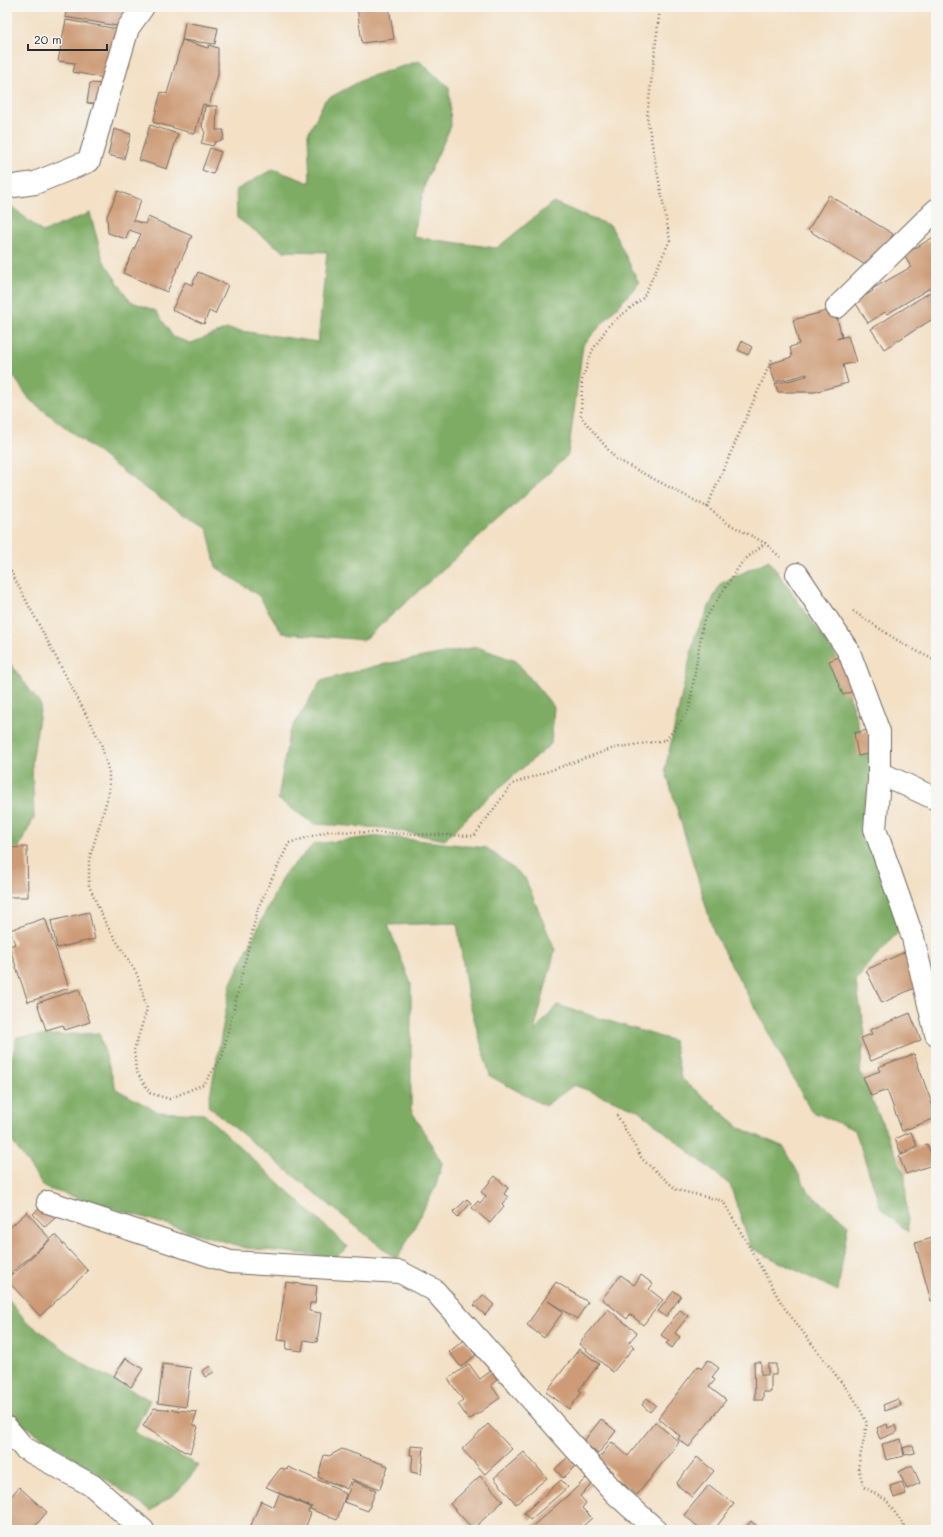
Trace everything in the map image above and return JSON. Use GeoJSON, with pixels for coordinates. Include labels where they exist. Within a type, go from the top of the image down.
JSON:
{"type":"FeatureCollection","features":[{"type":"Feature","properties":{"kind":"street"},"geometry":{"type":"LineString","coordinates":[[7,187],[35,183],[88,161],[128,28],[143,7]]}},
{"type":"Feature","properties":{"kind":"street"},"geometry":{"type":"LineString","coordinates":[[837,306],[936,210]]}},
{"type":"Feature","properties":{"kind":"street"},"geometry":{"type":"LineString","coordinates":[[797,574],[849,652],[878,732],[879,780],[874,829],[913,938],[936,1034]]}},
{"type":"Feature","properties":{"kind":"street"},"geometry":{"type":"LineString","coordinates":[[879,780],[889,777],[936,799]]}},
{"type":"Feature","properties":{"kind":"street"},"geometry":{"type":"LineString","coordinates":[[48,1202],[230,1262],[400,1272],[434,1290],[615,1493],[656,1530]]}},
{"type":"Feature","properties":{"kind":"street"},"geometry":{"type":"LineString","coordinates":[[7,1428],[24,1448],[93,1486],[143,1530]]}},
{"type":"Feature","properties":{"kind":"path"},"geometry":{"type":"LineString","coordinates":[[660,7],[647,117],[670,240],[643,298],[610,325],[592,351],[582,380],[581,417],[616,458],[707,507],[727,523],[765,543],[797,574]]}},
{"type":"Feature","properties":{"kind":"path"},"geometry":{"type":"LineString","coordinates":[[707,507],[772,359]]}},
{"type":"Feature","properties":{"kind":"path"},"geometry":{"type":"LineString","coordinates":[[7,564],[101,743],[108,773],[109,793],[89,860],[89,886],[106,924],[137,974],[147,1009],[134,1050],[136,1071],[150,1093],[170,1099],[204,1084],[222,1057],[258,908],[289,843],[329,831],[474,836],[512,784],[614,748],[666,740],[689,710],[703,622],[742,562],[765,543]]}},
{"type":"Feature","properties":{"kind":"path"},"geometry":{"type":"LineString","coordinates":[[850,609],[903,644],[936,661]]}},
{"type":"Feature","properties":{"kind":"path"},"geometry":{"type":"LineString","coordinates":[[617,1114],[642,1159],[677,1190],[723,1201],[783,1306],[855,1400],[867,1423],[858,1468],[864,1487],[886,1500],[907,1530]]}},
{"type":"Feature","properties":{"kind":"green space"},"geometry":{"type":"Polygon","coordinates":[[[419,61],[449,87],[451,126],[426,180],[413,237],[497,248],[553,202],[611,226],[639,283],[583,345],[568,455],[516,504],[364,640],[282,633],[259,596],[216,567],[207,528],[139,484],[30,400],[7,367],[7,202],[42,232],[90,213],[103,260],[130,301],[156,311],[173,337],[191,343],[227,329],[318,342],[327,252],[283,251],[237,218],[236,190],[273,169],[310,183],[308,134],[325,100],[368,77],[419,61]]]}},
{"type":"Feature","properties":{"kind":"green space"},"geometry":{"type":"Polygon","coordinates":[[[769,560],[836,656],[874,772],[861,816],[906,924],[866,967],[856,982],[865,1033],[860,1072],[905,1175],[908,1232],[881,1209],[855,1130],[811,1111],[714,933],[665,769],[695,636],[720,584],[769,560]]]}},
{"type":"Feature","properties":{"kind":"green space"},"geometry":{"type":"Polygon","coordinates":[[[477,647],[516,661],[554,707],[551,744],[485,800],[445,840],[384,828],[314,824],[278,799],[289,733],[321,681],[375,666],[477,647]]]}},
{"type":"Feature","properties":{"kind":"green space"},"geometry":{"type":"Polygon","coordinates":[[[7,659],[41,705],[32,762],[34,818],[7,870],[7,659]]]}},
{"type":"Feature","properties":{"kind":"green space"},"geometry":{"type":"Polygon","coordinates":[[[380,836],[487,848],[525,878],[555,950],[534,1032],[557,1005],[674,1041],[681,1078],[742,1129],[784,1147],[809,1193],[848,1224],[838,1291],[751,1248],[730,1185],[638,1110],[574,1085],[545,1106],[490,1076],[468,997],[457,923],[388,925],[411,984],[411,1110],[442,1163],[436,1186],[397,1260],[208,1106],[231,983],[284,874],[314,844],[380,836]]]}},
{"type":"Feature","properties":{"kind":"green space"},"geometry":{"type":"Polygon","coordinates":[[[99,1033],[116,1089],[158,1112],[204,1114],[348,1247],[336,1257],[246,1248],[45,1188],[7,1134],[7,1058],[11,1061],[17,1037],[99,1033]]]}},
{"type":"Feature","properties":{"kind":"green space"},"geometry":{"type":"Polygon","coordinates":[[[7,1297],[25,1320],[85,1365],[150,1400],[134,1432],[199,1466],[178,1491],[151,1511],[85,1465],[17,1421],[7,1407],[7,1297]]]}},
{"type":"Feature","properties":{"kind":"building"},"geometry":{"type":"Polygon","coordinates":[[[67,7],[127,7],[123,27],[65,17],[67,7]]]}},
{"type":"Feature","properties":{"kind":"building"},"geometry":{"type":"Polygon","coordinates":[[[357,7],[389,7],[394,39],[362,43],[357,7]]]}},
{"type":"Feature","properties":{"kind":"building"},"geometry":{"type":"Polygon","coordinates":[[[66,20],[118,29],[110,79],[73,72],[75,63],[58,61],[66,20]]]}},
{"type":"Feature","properties":{"kind":"building"},"geometry":{"type":"Polygon","coordinates":[[[185,22],[218,28],[215,44],[182,40],[185,22]]]}},
{"type":"Feature","properties":{"kind":"building"},"geometry":{"type":"Polygon","coordinates":[[[182,40],[208,48],[209,45],[218,48],[218,75],[209,106],[203,104],[195,134],[153,122],[161,92],[167,94],[182,40]]]}},
{"type":"Feature","properties":{"kind":"building"},"geometry":{"type":"Polygon","coordinates":[[[90,83],[106,84],[104,105],[87,103],[90,83]]]}},
{"type":"Feature","properties":{"kind":"building"},"geometry":{"type":"Polygon","coordinates":[[[205,106],[217,106],[216,130],[224,130],[223,140],[215,142],[213,146],[201,143],[205,133],[202,126],[205,106]]]}},
{"type":"Feature","properties":{"kind":"building"},"geometry":{"type":"Polygon","coordinates":[[[150,125],[178,134],[167,169],[139,160],[150,125]]]}},
{"type":"Feature","properties":{"kind":"building"},"geometry":{"type":"Polygon","coordinates":[[[114,129],[131,134],[124,159],[108,155],[114,129]]]}},
{"type":"Feature","properties":{"kind":"building"},"geometry":{"type":"Polygon","coordinates":[[[210,148],[221,152],[213,174],[202,170],[210,148]]]}},
{"type":"Feature","properties":{"kind":"building"},"geometry":{"type":"Polygon","coordinates":[[[118,191],[141,200],[133,220],[145,224],[148,217],[192,236],[167,292],[123,273],[141,234],[129,230],[126,239],[108,233],[107,216],[118,191]]]}},
{"type":"Feature","properties":{"kind":"building"},"geometry":{"type":"Polygon","coordinates":[[[829,195],[893,234],[872,269],[808,230],[829,195]]]}},
{"type":"Feature","properties":{"kind":"building"},"geometry":{"type":"Polygon","coordinates":[[[932,238],[936,244],[936,317],[884,349],[871,329],[932,291],[930,288],[887,314],[885,312],[868,323],[855,302],[873,291],[872,289],[911,267],[904,255],[932,238]]]}},
{"type":"Feature","properties":{"kind":"building"},"geometry":{"type":"Polygon","coordinates":[[[198,272],[228,285],[215,314],[209,311],[204,324],[172,310],[185,282],[192,285],[198,272]]]}},
{"type":"Feature","properties":{"kind":"building"},"geometry":{"type":"Polygon","coordinates":[[[830,310],[836,314],[842,337],[836,339],[848,336],[856,362],[843,365],[848,383],[814,392],[778,392],[775,384],[807,376],[807,374],[775,382],[769,364],[792,357],[790,347],[799,344],[793,320],[830,310]]]}},
{"type":"Feature","properties":{"kind":"building"},"geometry":{"type":"Polygon","coordinates":[[[742,341],[752,347],[748,355],[738,350],[742,341]]]}},
{"type":"Feature","properties":{"kind":"building"},"geometry":{"type":"Polygon","coordinates":[[[841,656],[856,690],[843,695],[829,661],[841,656]]]}},
{"type":"Feature","properties":{"kind":"building"},"geometry":{"type":"Polygon","coordinates":[[[868,730],[873,753],[858,756],[854,733],[868,730]]]}},
{"type":"Feature","properties":{"kind":"building"},"geometry":{"type":"Polygon","coordinates":[[[27,847],[28,897],[7,897],[7,848],[27,847]]]}},
{"type":"Feature","properties":{"kind":"building"},"geometry":{"type":"Polygon","coordinates":[[[89,912],[95,939],[57,948],[51,921],[89,912]]]}},
{"type":"Feature","properties":{"kind":"building"},"geometry":{"type":"Polygon","coordinates":[[[45,918],[69,988],[28,1002],[9,946],[15,944],[10,930],[45,918]]]}},
{"type":"Feature","properties":{"kind":"building"},"geometry":{"type":"Polygon","coordinates":[[[909,950],[925,983],[882,1003],[866,970],[909,950]]]}},
{"type":"Feature","properties":{"kind":"building"},"geometry":{"type":"Polygon","coordinates":[[[79,989],[90,1022],[65,1030],[63,1025],[46,1030],[37,1003],[79,989]]]}},
{"type":"Feature","properties":{"kind":"building"},"geometry":{"type":"Polygon","coordinates":[[[910,1013],[921,1040],[871,1061],[861,1038],[872,1034],[870,1030],[910,1013]]]}},
{"type":"Feature","properties":{"kind":"building"},"geometry":{"type":"Polygon","coordinates":[[[914,1054],[936,1118],[902,1131],[887,1090],[871,1096],[863,1077],[880,1071],[878,1067],[914,1054]]]}},
{"type":"Feature","properties":{"kind":"building"},"geometry":{"type":"Polygon","coordinates":[[[911,1132],[917,1146],[901,1153],[895,1139],[911,1132]]]}},
{"type":"Feature","properties":{"kind":"building"},"geometry":{"type":"Polygon","coordinates":[[[927,1144],[935,1164],[906,1174],[899,1156],[927,1144]]]}},
{"type":"Feature","properties":{"kind":"building"},"geometry":{"type":"Polygon","coordinates":[[[495,1176],[508,1188],[504,1194],[508,1197],[502,1204],[504,1206],[490,1223],[472,1208],[478,1201],[480,1203],[486,1196],[481,1192],[495,1176]]]}},
{"type":"Feature","properties":{"kind":"building"},"geometry":{"type":"Polygon","coordinates":[[[52,1197],[64,1210],[45,1227],[33,1214],[52,1197]]]}},
{"type":"Feature","properties":{"kind":"building"},"geometry":{"type":"Polygon","coordinates":[[[467,1199],[471,1203],[458,1217],[453,1212],[467,1199]]]}},
{"type":"Feature","properties":{"kind":"building"},"geometry":{"type":"Polygon","coordinates":[[[27,1212],[50,1239],[7,1277],[7,1230],[27,1212]]]}},
{"type":"Feature","properties":{"kind":"building"},"geometry":{"type":"Polygon","coordinates":[[[55,1235],[88,1271],[40,1316],[7,1280],[55,1235]]]}},
{"type":"Feature","properties":{"kind":"building"},"geometry":{"type":"Polygon","coordinates":[[[936,1237],[936,1299],[931,1301],[915,1243],[936,1237]]]}},
{"type":"Feature","properties":{"kind":"building"},"geometry":{"type":"Polygon","coordinates":[[[621,1275],[634,1285],[641,1275],[653,1284],[649,1289],[663,1300],[643,1325],[630,1314],[627,1319],[602,1299],[621,1275]]]}},
{"type":"Feature","properties":{"kind":"building"},"geometry":{"type":"Polygon","coordinates":[[[286,1282],[317,1286],[315,1303],[310,1303],[309,1311],[321,1313],[317,1342],[304,1340],[302,1351],[286,1349],[287,1341],[277,1340],[286,1282]]]}},
{"type":"Feature","properties":{"kind":"building"},"geometry":{"type":"Polygon","coordinates":[[[556,1282],[588,1302],[577,1319],[548,1301],[563,1312],[544,1338],[527,1325],[556,1282]]]}},
{"type":"Feature","properties":{"kind":"building"},"geometry":{"type":"Polygon","coordinates":[[[674,1291],[681,1296],[666,1317],[658,1311],[674,1291]]]}},
{"type":"Feature","properties":{"kind":"building"},"geometry":{"type":"Polygon","coordinates":[[[483,1295],[494,1305],[485,1315],[474,1305],[483,1295]]]}},
{"type":"Feature","properties":{"kind":"building"},"geometry":{"type":"Polygon","coordinates":[[[608,1309],[637,1333],[629,1342],[634,1347],[613,1372],[579,1344],[608,1309]]]}},
{"type":"Feature","properties":{"kind":"building"},"geometry":{"type":"Polygon","coordinates":[[[680,1310],[688,1316],[675,1333],[680,1337],[672,1348],[666,1343],[669,1341],[661,1335],[680,1310]]]}},
{"type":"Feature","properties":{"kind":"building"},"geometry":{"type":"Polygon","coordinates":[[[464,1340],[476,1355],[461,1367],[449,1352],[464,1340]]]}},
{"type":"Feature","properties":{"kind":"building"},"geometry":{"type":"Polygon","coordinates":[[[579,1349],[599,1364],[579,1390],[582,1392],[569,1409],[546,1392],[579,1349]]]}},
{"type":"Feature","properties":{"kind":"building"},"geometry":{"type":"Polygon","coordinates":[[[126,1358],[143,1369],[131,1387],[114,1376],[126,1358]]]}},
{"type":"Feature","properties":{"kind":"building"},"geometry":{"type":"Polygon","coordinates":[[[708,1360],[719,1368],[712,1377],[715,1380],[709,1387],[726,1400],[689,1447],[678,1439],[680,1436],[658,1418],[698,1366],[701,1369],[708,1360]]]}},
{"type":"Feature","properties":{"kind":"building"},"geometry":{"type":"Polygon","coordinates":[[[754,1362],[761,1362],[762,1375],[768,1375],[768,1364],[776,1364],[776,1375],[771,1375],[771,1392],[763,1392],[763,1400],[755,1400],[754,1362]]]}},
{"type":"Feature","properties":{"kind":"building"},"geometry":{"type":"Polygon","coordinates":[[[163,1364],[191,1368],[186,1407],[158,1403],[163,1364]]]}},
{"type":"Feature","properties":{"kind":"building"},"geometry":{"type":"Polygon","coordinates":[[[469,1364],[480,1379],[491,1371],[497,1380],[491,1385],[500,1398],[469,1420],[458,1404],[463,1400],[448,1379],[469,1364]]]}},
{"type":"Feature","properties":{"kind":"building"},"geometry":{"type":"Polygon","coordinates":[[[210,1366],[214,1372],[205,1377],[202,1371],[210,1366]]]}},
{"type":"Feature","properties":{"kind":"building"},"geometry":{"type":"Polygon","coordinates":[[[647,1398],[656,1405],[650,1412],[642,1405],[647,1398]]]}},
{"type":"Feature","properties":{"kind":"building"},"geometry":{"type":"Polygon","coordinates":[[[898,1399],[901,1405],[885,1411],[883,1405],[898,1399]]]}},
{"type":"Feature","properties":{"kind":"building"},"geometry":{"type":"Polygon","coordinates":[[[154,1408],[197,1412],[193,1424],[198,1427],[190,1453],[185,1452],[143,1426],[154,1408]]]}},
{"type":"Feature","properties":{"kind":"building"},"geometry":{"type":"Polygon","coordinates":[[[601,1419],[616,1431],[598,1454],[583,1442],[601,1419]]]}},
{"type":"Feature","properties":{"kind":"building"},"geometry":{"type":"Polygon","coordinates":[[[655,1422],[679,1442],[637,1495],[612,1474],[614,1472],[598,1459],[612,1442],[628,1456],[655,1422]]]}},
{"type":"Feature","properties":{"kind":"building"},"geometry":{"type":"Polygon","coordinates":[[[488,1424],[512,1449],[485,1474],[462,1449],[488,1424]]]}},
{"type":"Feature","properties":{"kind":"building"},"geometry":{"type":"Polygon","coordinates":[[[887,1424],[888,1428],[895,1425],[897,1432],[880,1439],[877,1428],[887,1424]]]}},
{"type":"Feature","properties":{"kind":"building"},"geometry":{"type":"Polygon","coordinates":[[[901,1439],[904,1456],[886,1460],[882,1444],[901,1439]]]}},
{"type":"Feature","properties":{"kind":"building"},"geometry":{"type":"Polygon","coordinates":[[[913,1445],[915,1453],[905,1455],[903,1448],[913,1445]]]}},
{"type":"Feature","properties":{"kind":"building"},"geometry":{"type":"Polygon","coordinates":[[[411,1446],[424,1447],[421,1474],[411,1472],[413,1455],[410,1455],[411,1446]]]}},
{"type":"Feature","properties":{"kind":"building"},"geometry":{"type":"Polygon","coordinates":[[[342,1449],[388,1466],[380,1489],[351,1479],[347,1489],[318,1477],[324,1455],[329,1456],[342,1449]]]}},
{"type":"Feature","properties":{"kind":"building"},"geometry":{"type":"Polygon","coordinates":[[[524,1452],[547,1478],[516,1504],[494,1478],[524,1452]]]}},
{"type":"Feature","properties":{"kind":"building"},"geometry":{"type":"Polygon","coordinates":[[[568,1457],[576,1466],[563,1478],[555,1469],[568,1457]]]}},
{"type":"Feature","properties":{"kind":"building"},"geometry":{"type":"Polygon","coordinates":[[[697,1457],[714,1471],[692,1497],[676,1484],[697,1457]]]}},
{"type":"Feature","properties":{"kind":"building"},"geometry":{"type":"Polygon","coordinates":[[[912,1465],[920,1483],[907,1489],[899,1472],[912,1465]]]}},
{"type":"Feature","properties":{"kind":"building"},"geometry":{"type":"Polygon","coordinates":[[[288,1467],[339,1489],[338,1490],[346,1494],[337,1520],[310,1509],[312,1507],[266,1487],[281,1468],[287,1470],[288,1467]]]}},
{"type":"Feature","properties":{"kind":"building"},"geometry":{"type":"Polygon","coordinates":[[[480,1476],[503,1501],[473,1529],[450,1504],[480,1476]]]}},
{"type":"Feature","properties":{"kind":"building"},"geometry":{"type":"Polygon","coordinates":[[[586,1478],[592,1484],[580,1496],[586,1503],[582,1508],[592,1518],[583,1526],[586,1529],[528,1530],[574,1490],[586,1478]]]}},
{"type":"Feature","properties":{"kind":"building"},"geometry":{"type":"Polygon","coordinates":[[[561,1480],[568,1487],[530,1520],[524,1513],[561,1480]]]}},
{"type":"Feature","properties":{"kind":"building"},"geometry":{"type":"Polygon","coordinates":[[[353,1481],[376,1490],[368,1511],[344,1502],[353,1481]]]}},
{"type":"Feature","properties":{"kind":"building"},"geometry":{"type":"Polygon","coordinates":[[[902,1482],[906,1494],[894,1498],[890,1486],[902,1482]]]}},
{"type":"Feature","properties":{"kind":"building"},"geometry":{"type":"Polygon","coordinates":[[[709,1485],[734,1504],[714,1530],[702,1530],[684,1515],[709,1485]]]}},
{"type":"Feature","properties":{"kind":"building"},"geometry":{"type":"Polygon","coordinates":[[[19,1487],[47,1512],[32,1530],[7,1530],[7,1501],[19,1487]]]}},
{"type":"Feature","properties":{"kind":"building"},"geometry":{"type":"Polygon","coordinates":[[[279,1494],[310,1507],[308,1512],[311,1513],[306,1526],[311,1528],[310,1530],[249,1530],[261,1501],[274,1507],[279,1494]]]}},
{"type":"Feature","properties":{"kind":"building"},"geometry":{"type":"Polygon","coordinates":[[[751,1521],[761,1530],[744,1530],[751,1521]]]}}]}
